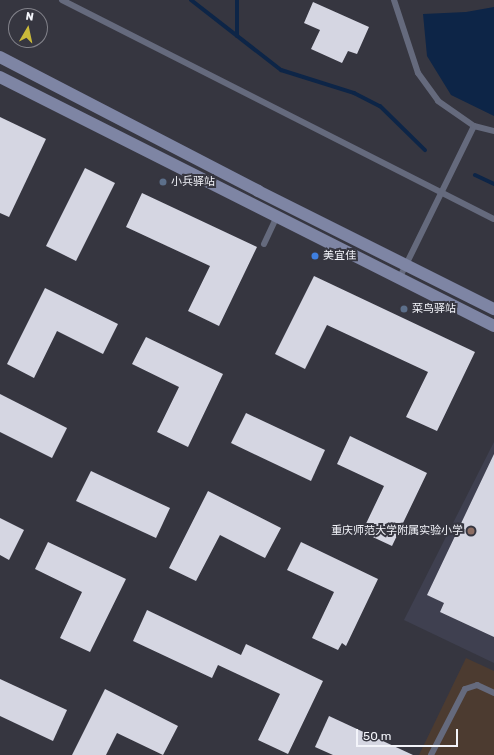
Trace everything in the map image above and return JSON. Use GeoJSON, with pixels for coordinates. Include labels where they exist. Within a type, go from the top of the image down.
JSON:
{"type":"FeatureCollection","features":[{"type":"Feature","properties":{"kind":"street"},"geometry":{"type":"LineString","coordinates":[[0,57],[258,191],[494,309]]}},
{"type":"Feature","properties":{"kind":"street"},"geometry":{"type":"LineString","coordinates":[[0,77],[400,277],[494,326]]}},
{"type":"Feature","properties":{"kind":"lane"},"geometry":{"type":"LineString","coordinates":[[62,0],[441,194],[494,219]]}},
{"type":"Feature","properties":{"kind":"lane"},"geometry":{"type":"LineString","coordinates":[[394,0],[418,73],[438,101],[474,126],[494,131]]}},
{"type":"Feature","properties":{"kind":"lane"},"geometry":{"type":"LineString","coordinates":[[400,277],[474,126]]}},
{"type":"Feature","properties":{"kind":"lane"},"geometry":{"type":"LineString","coordinates":[[264,244],[277,216]]}},
{"type":"Feature","properties":{"kind":"lane"},"geometry":{"type":"LineString","coordinates":[[431,755],[465,689],[477,685],[494,693]]}},
{"type":"Feature","properties":{"kind":"shaded area","name":"重庆师范大学附属实验小学"},"geometry":{"type":"Polygon","coordinates":[[[494,442],[494,663],[404,620],[494,442]]]}},
{"type":"Feature","properties":{"kind":"shaded area"},"geometry":{"type":"Polygon","coordinates":[[[466,658],[494,671],[494,755],[419,755],[466,658]]]}},
{"type":"Feature","properties":{"kind":"water"},"geometry":{"type":"Polygon","coordinates":[[[494,7],[494,116],[451,95],[427,56],[423,14],[466,12],[494,7]]]}},
{"type":"Feature","properties":{"kind":"building"},"geometry":{"type":"Polygon","coordinates":[[[313,2],[369,27],[357,54],[348,51],[342,63],[311,49],[320,30],[304,23],[313,2]]]}},
{"type":"Feature","properties":{"kind":"building"},"geometry":{"type":"Polygon","coordinates":[[[0,117],[46,139],[9,217],[0,213],[0,117]]]}},
{"type":"Feature","properties":{"kind":"building"},"geometry":{"type":"Polygon","coordinates":[[[85,168],[115,183],[76,261],[46,246],[85,168]]]}},
{"type":"Feature","properties":{"kind":"building"},"geometry":{"type":"Polygon","coordinates":[[[142,193],[257,247],[219,326],[188,311],[210,266],[126,227],[142,193]]]}},
{"type":"Feature","properties":{"kind":"building"},"geometry":{"type":"Polygon","coordinates":[[[314,276],[475,352],[437,431],[406,417],[428,372],[327,325],[305,369],[275,354],[314,276]]]}},
{"type":"Feature","properties":{"kind":"building"},"geometry":{"type":"Polygon","coordinates":[[[45,288],[118,324],[103,354],[57,331],[34,378],[7,364],[45,288]]]}},
{"type":"Feature","properties":{"kind":"building"},"geometry":{"type":"Polygon","coordinates":[[[146,337],[223,374],[188,447],[157,432],[179,387],[132,364],[146,337]]]}},
{"type":"Feature","properties":{"kind":"building"},"geometry":{"type":"Polygon","coordinates":[[[0,394],[67,428],[52,458],[0,432],[0,394]]]}},
{"type":"Feature","properties":{"kind":"building"},"geometry":{"type":"Polygon","coordinates":[[[246,413],[325,450],[311,481],[231,443],[246,413]]]}},
{"type":"Feature","properties":{"kind":"building"},"geometry":{"type":"Polygon","coordinates":[[[350,436],[427,473],[392,546],[362,532],[384,486],[337,464],[350,436]]]}},
{"type":"Feature","properties":{"kind":"building","name":"重庆师范大学附属实验小学"},"geometry":{"type":"Polygon","coordinates":[[[494,454],[494,637],[440,612],[444,603],[427,595],[494,454]]]}},
{"type":"Feature","properties":{"kind":"building"},"geometry":{"type":"Polygon","coordinates":[[[91,471],[170,508],[156,538],[76,501],[91,471]]]}},
{"type":"Feature","properties":{"kind":"building"},"geometry":{"type":"Polygon","coordinates":[[[208,491],[281,528],[265,558],[220,535],[196,581],[169,568],[208,491]]]}},
{"type":"Feature","properties":{"kind":"building"},"geometry":{"type":"Polygon","coordinates":[[[0,518],[24,530],[9,560],[0,555],[0,518]]]}},
{"type":"Feature","properties":{"kind":"building"},"geometry":{"type":"Polygon","coordinates":[[[48,542],[126,579],[90,652],[60,638],[82,592],[35,569],[48,542]]]}},
{"type":"Feature","properties":{"kind":"building"},"geometry":{"type":"Polygon","coordinates":[[[301,542],[378,579],[346,646],[342,643],[338,650],[312,638],[334,592],[287,570],[301,542]]]}},
{"type":"Feature","properties":{"kind":"building"},"geometry":{"type":"Polygon","coordinates":[[[147,610],[241,655],[246,644],[323,681],[288,754],[258,740],[280,694],[218,665],[212,678],[133,641],[147,610]]]}},
{"type":"Feature","properties":{"kind":"building"},"geometry":{"type":"Polygon","coordinates":[[[0,679],[67,710],[53,741],[0,716],[0,679]]]}},
{"type":"Feature","properties":{"kind":"building"},"geometry":{"type":"Polygon","coordinates":[[[105,689],[178,726],[163,755],[117,733],[106,755],[72,755],[105,689]]]}},
{"type":"Feature","properties":{"kind":"building"},"geometry":{"type":"Polygon","coordinates":[[[329,716],[413,755],[333,755],[315,747],[329,716]]]}},
{"type":"Feature","properties":{"kind":"waterway"},"geometry":{"type":"LineString","coordinates":[[191,0],[281,70],[354,93],[380,106],[425,150]]}},
{"type":"Feature","properties":{"kind":"waterway"},"geometry":{"type":"LineString","coordinates":[[237,0],[237,36]]}},
{"type":"Feature","properties":{"kind":"waterway"},"geometry":{"type":"LineString","coordinates":[[475,175],[494,184]]}},
{"type":"Feature","properties":{"kind":"place","name":"小兵驿站"},"geometry":{"type":"Point","coordinates":[163,182]}},
{"type":"Feature","properties":{"kind":"place","name":"美宜佳"},"geometry":{"type":"Point","coordinates":[315,256]}},
{"type":"Feature","properties":{"kind":"place","name":"菜鸟驿站"},"geometry":{"type":"Point","coordinates":[404,309]}},
{"type":"Feature","properties":{"kind":"place","name":"重庆师范大学附属实验小学"},"geometry":{"type":"Point","coordinates":[471,531]}}]}
